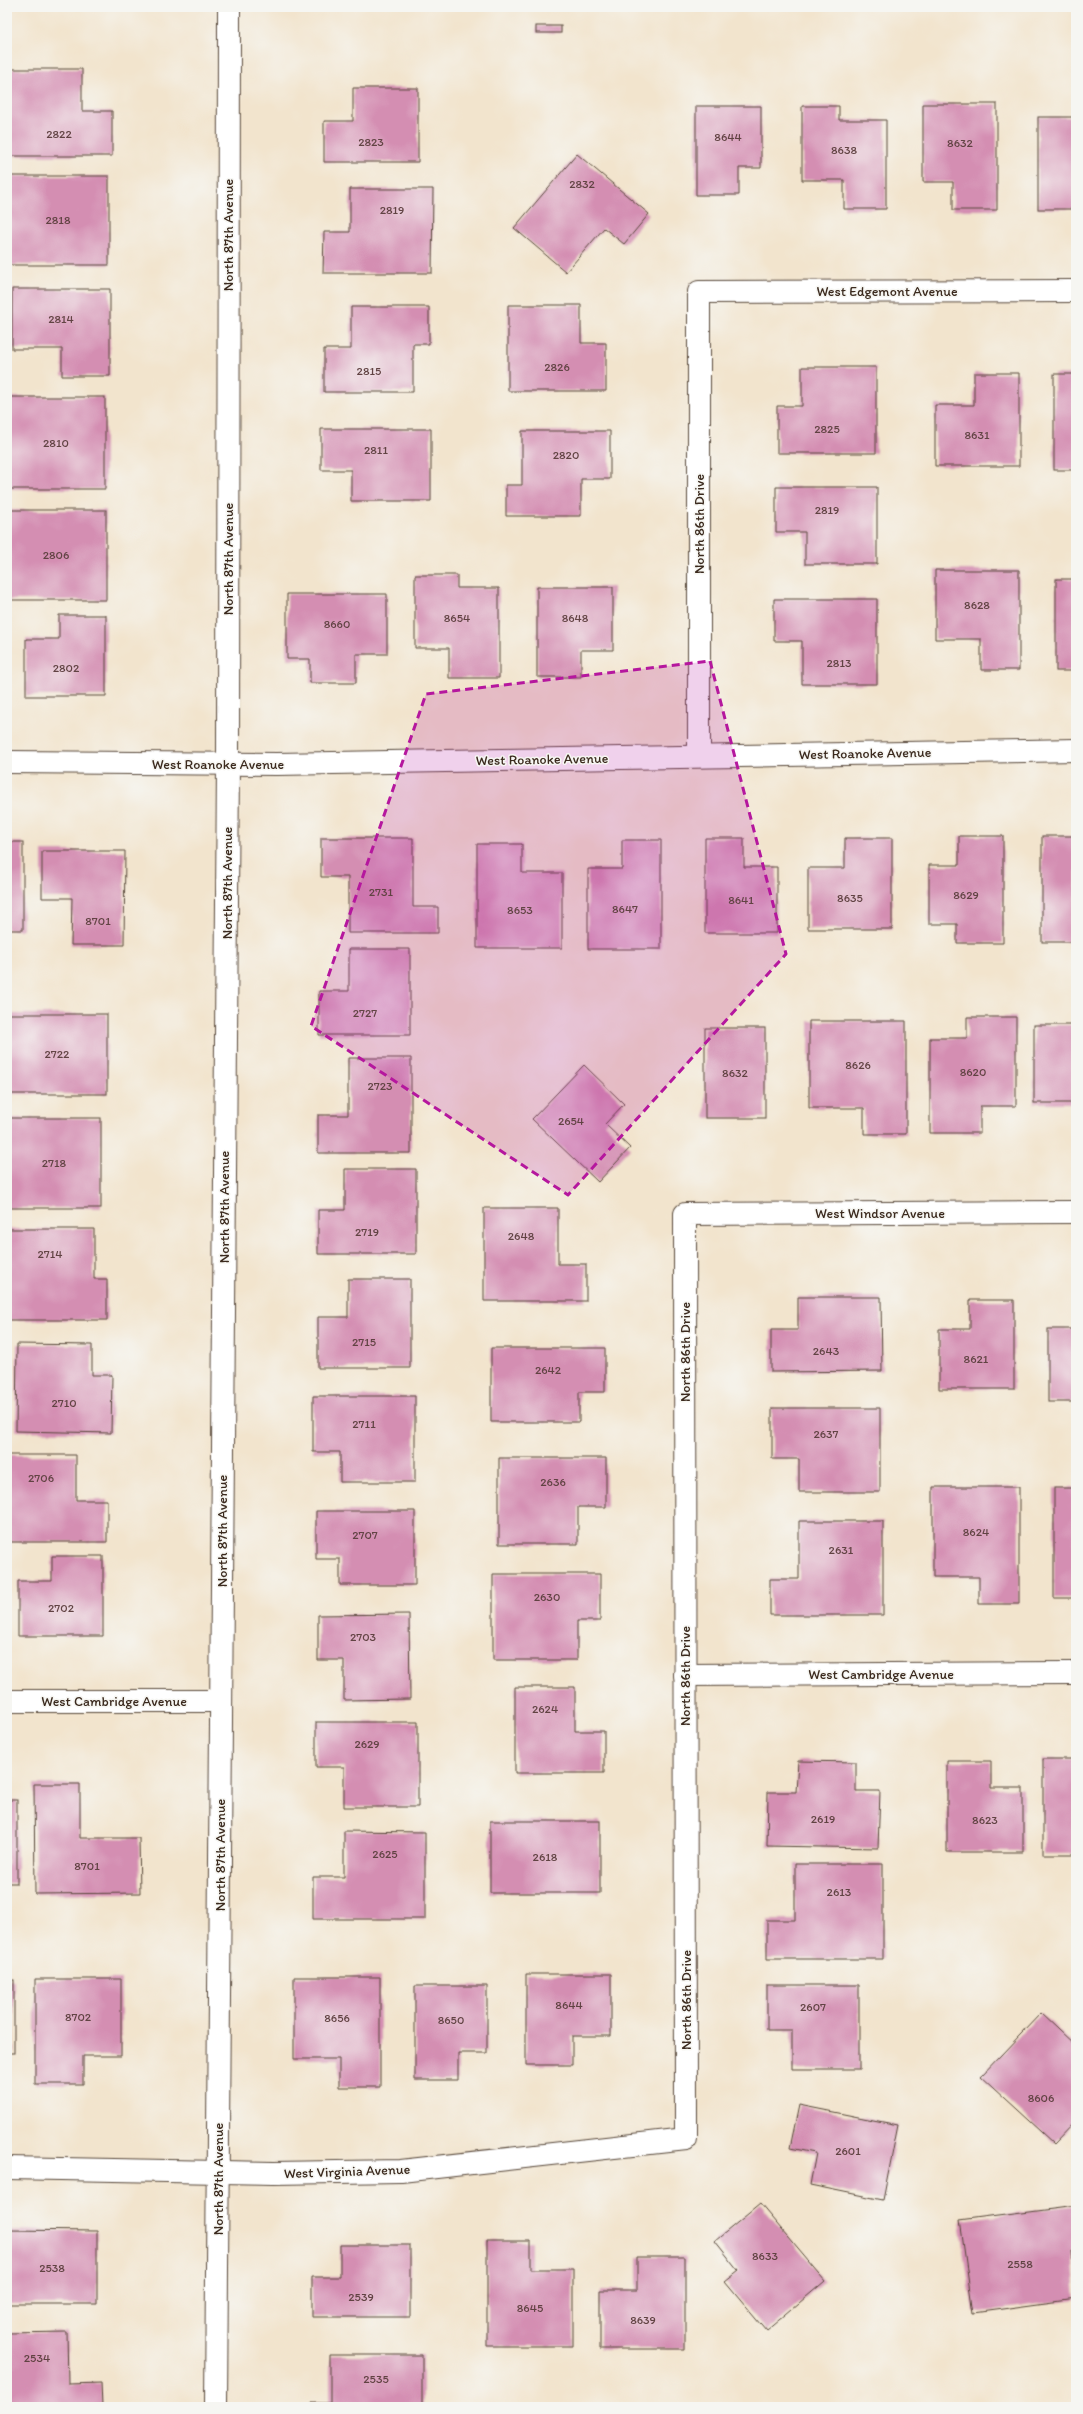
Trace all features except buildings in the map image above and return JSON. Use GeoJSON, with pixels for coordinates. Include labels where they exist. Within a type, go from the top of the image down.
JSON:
{"type":"FeatureCollection","features":[{"type":"Feature","properties":{"kind":"street","name":"North 87th Avenue"},"geometry":{"type":"LineString","coordinates":[[216,2407],[228,764],[229,7]]}},
{"type":"Feature","properties":{"kind":"street","name":"West Edgemont Avenue"},"geometry":{"type":"LineString","coordinates":[[699,292],[1076,291]]}},
{"type":"Feature","properties":{"kind":"street","name":"North 86th Drive"},"geometry":{"type":"LineString","coordinates":[[699,292],[699,756]]}},
{"type":"Feature","properties":{"kind":"street","name":"West Roanoke Avenue"},"geometry":{"type":"LineString","coordinates":[[7,762],[228,764],[1076,750]]}},
{"type":"Feature","properties":{"kind":"street","name":"West Windsor Avenue"},"geometry":{"type":"LineString","coordinates":[[685,1214],[1076,1212]]}},
{"type":"Feature","properties":{"kind":"street","name":"North 86th Drive"},"geometry":{"type":"LineString","coordinates":[[685,1214],[686,2139]]}},
{"type":"Feature","properties":{"kind":"street","name":"West Cambridge Avenue"},"geometry":{"type":"LineString","coordinates":[[685,1675],[1076,1673]]}},
{"type":"Feature","properties":{"kind":"street","name":"West Cambridge Avenue"},"geometry":{"type":"LineString","coordinates":[[7,1701],[221,1701]]}},
{"type":"Feature","properties":{"kind":"street","name":"West Virginia Avenue"},"geometry":{"type":"LineString","coordinates":[[7,2168],[218,2173],[401,2171],[686,2139]]}},
{"type":"Feature","properties":{"kind":"highlighted area"},"geometry":{"type":"Polygon","coordinates":[[[710,661],[786,954],[568,1195],[311,1026],[426,694],[710,661]]]}}]}
